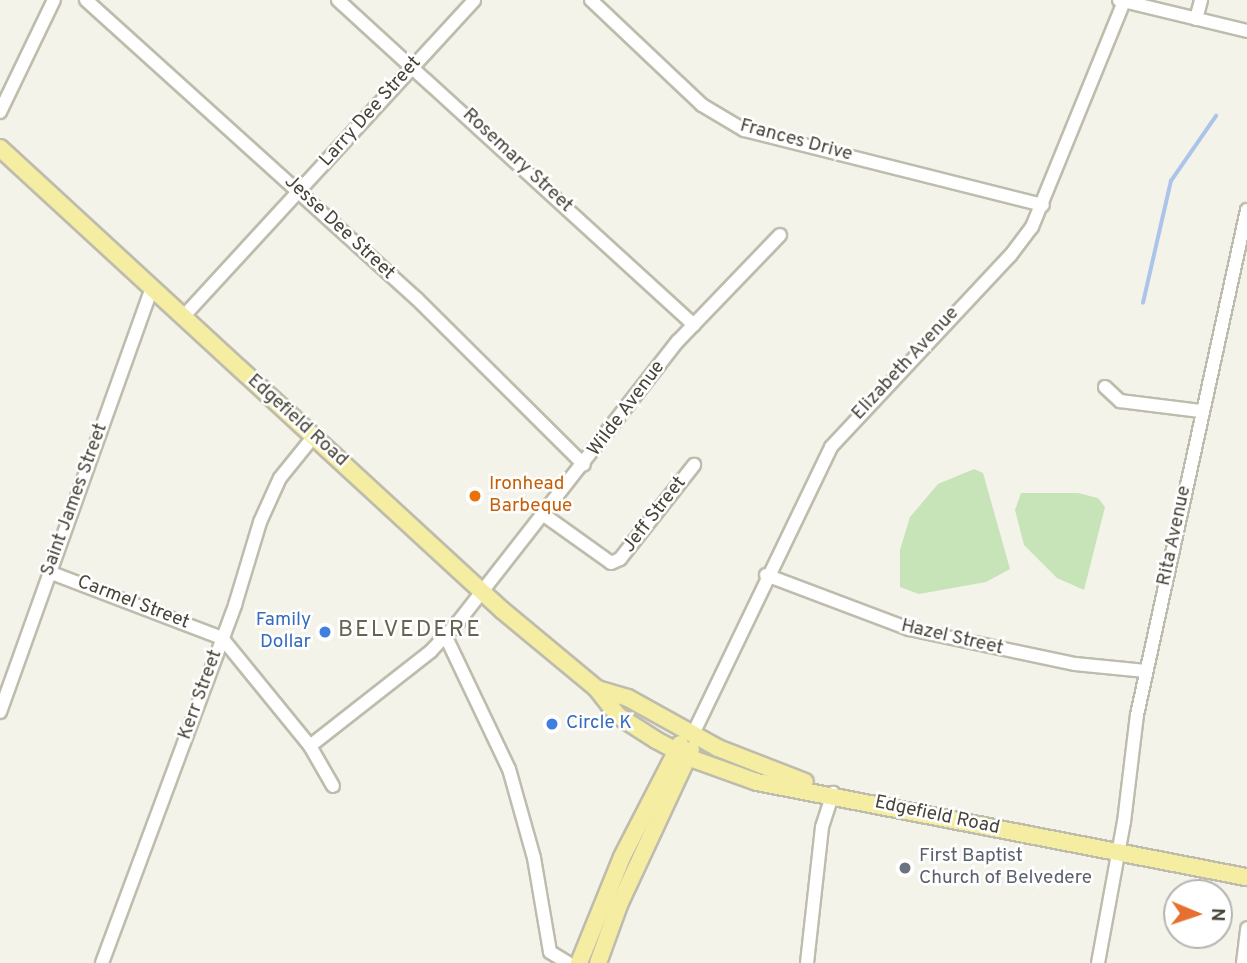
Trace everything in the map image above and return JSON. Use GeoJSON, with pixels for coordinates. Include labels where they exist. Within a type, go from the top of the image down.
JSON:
{"type":"FeatureCollection","features":[{"type":"Feature","properties":{"kind":"main road","name":"Edgefield Road"},"geometry":{"type":"LineString","coordinates":[[0,148],[485,593],[597,689],[617,715],[673,750],[757,782],[833,793],[1117,856],[1247,877]]}},
{"type":"Feature","properties":{"kind":"main road","name":"Edgefield Road"},"geometry":{"type":"LineString","coordinates":[[597,689],[628,698],[692,734],[833,793]]}},
{"type":"Feature","properties":{"kind":"main road"},"geometry":{"type":"LineString","coordinates":[[579,963],[609,885],[673,750],[692,734]]}},
{"type":"Feature","properties":{"kind":"main road"},"geometry":{"type":"LineString","coordinates":[[597,963],[619,905],[690,758],[692,734]]}},
{"type":"Feature","properties":{"kind":"street"},"geometry":{"type":"LineString","coordinates":[[0,112],[54,0]]}},
{"type":"Feature","properties":{"kind":"street","name":"Jesse Dee Street"},"geometry":{"type":"LineString","coordinates":[[86,0],[417,299],[584,465]]}},
{"type":"Feature","properties":{"kind":"street","name":"Rosemary Street"},"geometry":{"type":"LineString","coordinates":[[338,0],[414,66],[694,325]]}},
{"type":"Feature","properties":{"kind":"street","name":"Larry Dee Street"},"geometry":{"type":"LineString","coordinates":[[183,317],[474,0]]}},
{"type":"Feature","properties":{"kind":"street","name":"Frances Drive"},"geometry":{"type":"LineString","coordinates":[[591,0],[702,105],[737,126],[1043,205]]}},
{"type":"Feature","properties":{"kind":"street"},"geometry":{"type":"LineString","coordinates":[[1196,19],[1201,0]]}},
{"type":"Feature","properties":{"kind":"street"},"geometry":{"type":"LineString","coordinates":[[1122,1],[1247,31]]}},
{"type":"Feature","properties":{"kind":"street","name":"Elizabeth Avenue"},"geometry":{"type":"LineString","coordinates":[[692,734],[766,575],[831,447],[1010,256],[1043,205],[1122,1]]}},
{"type":"Feature","properties":{"kind":"street","name":"Rita Avenue"},"geometry":{"type":"LineString","coordinates":[[1098,963],[1146,671],[1200,411],[1247,210]]}},
{"type":"Feature","properties":{"kind":"street","name":"Wilde Avenue"},"geometry":{"type":"LineString","coordinates":[[485,593],[694,325],[780,234]]}},
{"type":"Feature","properties":{"kind":"street","name":"Saint James Street"},"geometry":{"type":"LineString","coordinates":[[0,712],[152,288]]}},
{"type":"Feature","properties":{"kind":"street"},"geometry":{"type":"LineString","coordinates":[[1105,387],[1121,401],[1200,411]]}},
{"type":"Feature","properties":{"kind":"street","name":"Kerr Street"},"geometry":{"type":"LineString","coordinates":[[103,963],[270,500],[280,478],[314,436]]}},
{"type":"Feature","properties":{"kind":"street","name":"Jeff Street"},"geometry":{"type":"LineString","coordinates":[[544,515],[611,563],[620,559],[694,465]]}},
{"type":"Feature","properties":{"kind":"street","name":"Carmel Street"},"geometry":{"type":"LineString","coordinates":[[49,572],[222,638],[310,746],[333,786]]}},
{"type":"Feature","properties":{"kind":"street","name":"Hazel Street"},"geometry":{"type":"LineString","coordinates":[[766,575],[909,629],[1075,664],[1146,671]]}},
{"type":"Feature","properties":{"kind":"street"},"geometry":{"type":"LineString","coordinates":[[310,746],[381,693],[445,635],[485,593]]}},
{"type":"Feature","properties":{"kind":"street"},"geometry":{"type":"LineString","coordinates":[[445,635],[509,769],[534,858],[550,952],[568,963]]}},
{"type":"Feature","properties":{"kind":"street"},"geometry":{"type":"LineString","coordinates":[[807,963],[821,834],[833,793]]}},
{"type":"Feature","properties":{"kind":"street"},"geometry":{"type":"LineString","coordinates":[[1243,963],[1247,928]]}},
{"type":"Feature","properties":{"kind":"green space"},"geometry":{"type":"Polygon","coordinates":[[[974,469],[983,473],[1010,569],[986,582],[919,594],[900,587],[900,550],[910,517],[938,484],[974,469]]]}},
{"type":"Feature","properties":{"kind":"green space"},"geometry":{"type":"Polygon","coordinates":[[[1021,493],[1078,493],[1098,498],[1105,507],[1084,590],[1057,578],[1024,545],[1015,510],[1021,493]]]}},
{"type":"Feature","properties":{"kind":"waterway"},"geometry":{"type":"LineString","coordinates":[[1143,303],[1171,181],[1216,116]]}},
{"type":"Feature","properties":{"kind":"place","name":"Ironhead Barbeque"},"geometry":{"type":"Point","coordinates":[475,496]}},
{"type":"Feature","properties":{"kind":"place","name":"Family Dollar"},"geometry":{"type":"Point","coordinates":[325,632]}},
{"type":"Feature","properties":{"kind":"place","name":"Circle K"},"geometry":{"type":"Point","coordinates":[552,724]}},
{"type":"Feature","properties":{"kind":"place","name":"First Baptist Church of Belvedere"},"geometry":{"type":"Point","coordinates":[905,868]}},
{"type":"Feature","properties":{"kind":"district","name":"BELVEDERE"},"geometry":{"type":"Point","coordinates":[410,631]}}]}
